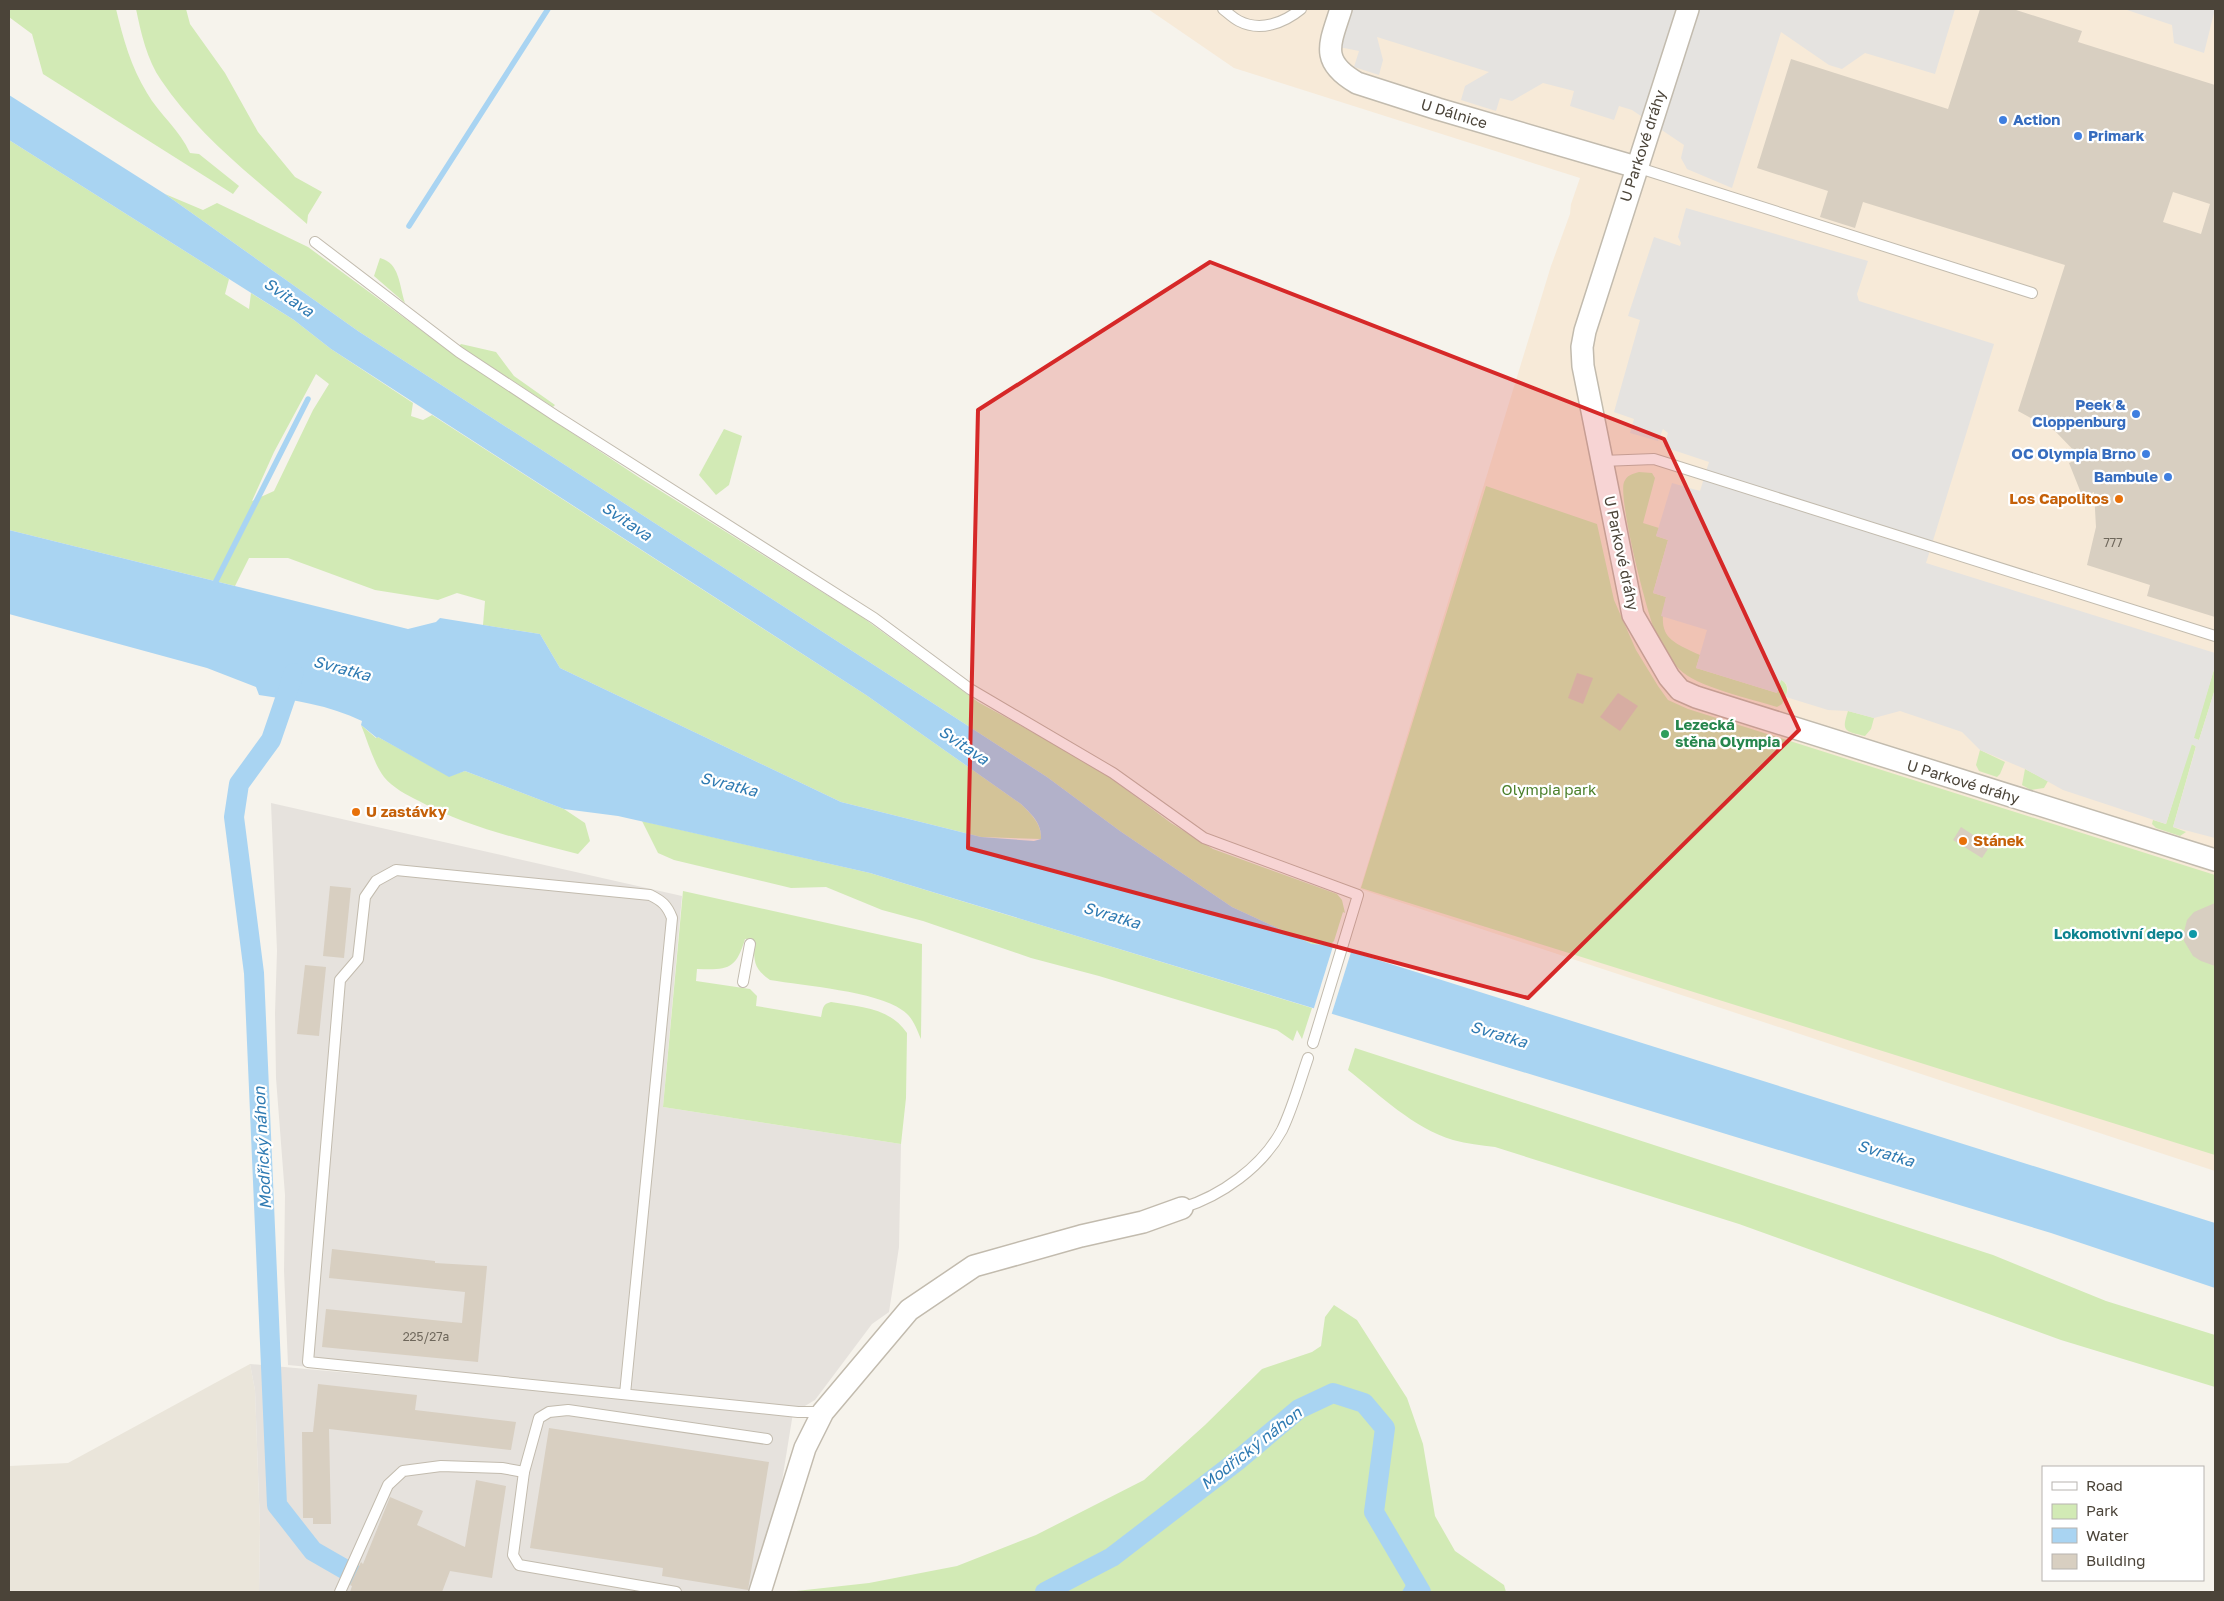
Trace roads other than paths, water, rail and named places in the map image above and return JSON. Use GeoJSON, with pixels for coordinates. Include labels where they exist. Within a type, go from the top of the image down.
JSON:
{"type":"FeatureCollection","features":[{"type":"Feature","properties":{"kind":"street","name":"U Dálnice"},"geometry":{"type":"LineString","coordinates":[[1342,9],[1330,47],[1334,65],[1345,76],[1357,83],[1438,109],[1636,167]]}},
{"type":"Feature","properties":{"kind":"street","name":"U Parkové dráhy"},"geometry":{"type":"LineString","coordinates":[[1688,9],[1636,167],[1585,331],[1582,347],[1583,366],[1633,615],[1669,677],[1680,690],[1916,767],[2215,860]]}},
{"type":"Feature","properties":{"kind":"street"},"geometry":{"type":"LineString","coordinates":[[760,1592],[805,1448],[823,1412],[909,1310],[974,1266],[1081,1236],[1143,1222],[1182,1208]]}},
{"type":"Feature","properties":{"kind":"lane"},"geometry":{"type":"LineString","coordinates":[[1223,9],[1239,22],[1263,27],[1290,18],[1301,9]]}},
{"type":"Feature","properties":{"kind":"lane"},"geometry":{"type":"LineString","coordinates":[[1636,167],[2032,293]]}},
{"type":"Feature","properties":{"kind":"lane"},"geometry":{"type":"LineString","coordinates":[[315,242],[467,357],[556,416],[874,618],[970,689],[1113,773],[1204,838],[1358,895],[1313,1043]]}},
{"type":"Feature","properties":{"kind":"lane"},"geometry":{"type":"LineString","coordinates":[[1602,461],[1654,459],[2215,636]]}},
{"type":"Feature","properties":{"kind":"lane"},"geometry":{"type":"LineString","coordinates":[[625,1394],[672,918],[668,906],[662,900],[650,896],[396,870],[376,881],[365,897],[358,959],[340,980],[308,1362],[798,1412],[823,1412]]}},
{"type":"Feature","properties":{"kind":"lane"},"geometry":{"type":"LineString","coordinates":[[742,982],[750,944]]}},
{"type":"Feature","properties":{"kind":"lane"},"geometry":{"type":"LineString","coordinates":[[1182,1208],[1216,1193],[1250,1170],[1262,1158],[1282,1130],[1308,1058]]}},
{"type":"Feature","properties":{"kind":"lane"},"geometry":{"type":"LineString","coordinates":[[676,1592],[519,1565],[513,1555],[524,1472],[539,1418],[549,1412],[568,1410],[767,1439]]}},
{"type":"Feature","properties":{"kind":"lane"},"geometry":{"type":"LineString","coordinates":[[340,1592],[388,1485],[402,1471],[441,1466],[502,1468],[524,1472]]}},
{"type":"Feature","properties":{"kind":"water"},"geometry":{"type":"Polygon","coordinates":[[[9,95],[165,194],[358,331],[1047,777],[1120,831],[1232,907],[1312,944],[1330,945],[2215,1223],[2215,1288],[2051,1233],[870,873],[618,816],[564,809],[465,771],[449,777],[377,738],[361,725],[362,721],[350,715],[311,704],[259,695],[256,687],[207,668],[9,614],[9,530],[408,629],[436,622],[440,618],[540,634],[560,668],[841,802],[981,837],[1034,841],[1041,839],[1038,824],[1021,804],[866,695],[331,349],[294,320],[9,140],[9,95]]]}},
{"type":"Feature","properties":{"kind":"waterway"},"geometry":{"type":"LineString","coordinates":[[409,226],[548,9]]}},
{"type":"Feature","properties":{"kind":"waterway"},"geometry":{"type":"LineString","coordinates":[[213,587],[308,399]]}},
{"type":"Feature","properties":{"kind":"waterway","name":"Modřický náhon"},"geometry":{"type":"LineString","coordinates":[[294,673],[271,740],[239,784],[234,817],[254,973],[277,1505],[313,1551],[360,1578],[396,1592]]}},
{"type":"Feature","properties":{"kind":"waterway","name":"Modřický náhon"},"geometry":{"type":"LineString","coordinates":[[1045,1592],[1112,1557],[1237,1461],[1299,1409],[1333,1393],[1364,1403],[1385,1428],[1374,1512],[1421,1592]]}},
{"type":"Feature","properties":{"kind":"waterway"},"geometry":{"type":"LineString","coordinates":[[1405,1592],[1413,1578]]}},
{"type":"Feature","properties":{"kind":"place","name":"Action"},"geometry":{"type":"Point","coordinates":[2003,120]}},
{"type":"Feature","properties":{"kind":"place","name":"Primark"},"geometry":{"type":"Point","coordinates":[2078,136]}},
{"type":"Feature","properties":{"kind":"place","name":"Peek & Cloppenburg"},"geometry":{"type":"Point","coordinates":[2136,414]}},
{"type":"Feature","properties":{"kind":"place","name":"OC Olympia Brno"},"geometry":{"type":"Point","coordinates":[2146,454]}},
{"type":"Feature","properties":{"kind":"place","name":"Bambule"},"geometry":{"type":"Point","coordinates":[2168,477]}},
{"type":"Feature","properties":{"kind":"place","name":"Los Capolitos"},"geometry":{"type":"Point","coordinates":[2119,499]}},
{"type":"Feature","properties":{"kind":"place","name":"Lezecká stěna Olympia"},"geometry":{"type":"Point","coordinates":[1665,734]}},
{"type":"Feature","properties":{"kind":"place","name":"U zastávky"},"geometry":{"type":"Point","coordinates":[356,812]}},
{"type":"Feature","properties":{"kind":"place","name":"Stánek"},"geometry":{"type":"Point","coordinates":[1963,841]}},
{"type":"Feature","properties":{"kind":"place","name":"Lokomotivní depo"},"geometry":{"type":"Point","coordinates":[2193,934]}},
{"type":"Feature","properties":{"kind":"water label","name":"Svitava"},"geometry":{"type":"Point","coordinates":[289,297]}},
{"type":"Feature","properties":{"kind":"water label","name":"Svitava"},"geometry":{"type":"Point","coordinates":[627,521]}},
{"type":"Feature","properties":{"kind":"water label","name":"Svratka"},"geometry":{"type":"Point","coordinates":[342,668]}},
{"type":"Feature","properties":{"kind":"water label","name":"Svitava"},"geometry":{"type":"Point","coordinates":[964,745]}},
{"type":"Feature","properties":{"kind":"water label","name":"Svratka"},"geometry":{"type":"Point","coordinates":[729,784]}},
{"type":"Feature","properties":{"kind":"water label","name":"Svratka"},"geometry":{"type":"Point","coordinates":[1112,915]}},
{"type":"Feature","properties":{"kind":"water label","name":"Svratka"},"geometry":{"type":"Point","coordinates":[1499,1034]}},
{"type":"Feature","properties":{"kind":"water label","name":"Svratka"},"geometry":{"type":"Point","coordinates":[1886,1153]}},
{"type":"Feature","properties":{"kind":"park label","name":"Olympia park"},"geometry":{"type":"Point","coordinates":[1549,790]}}]}
